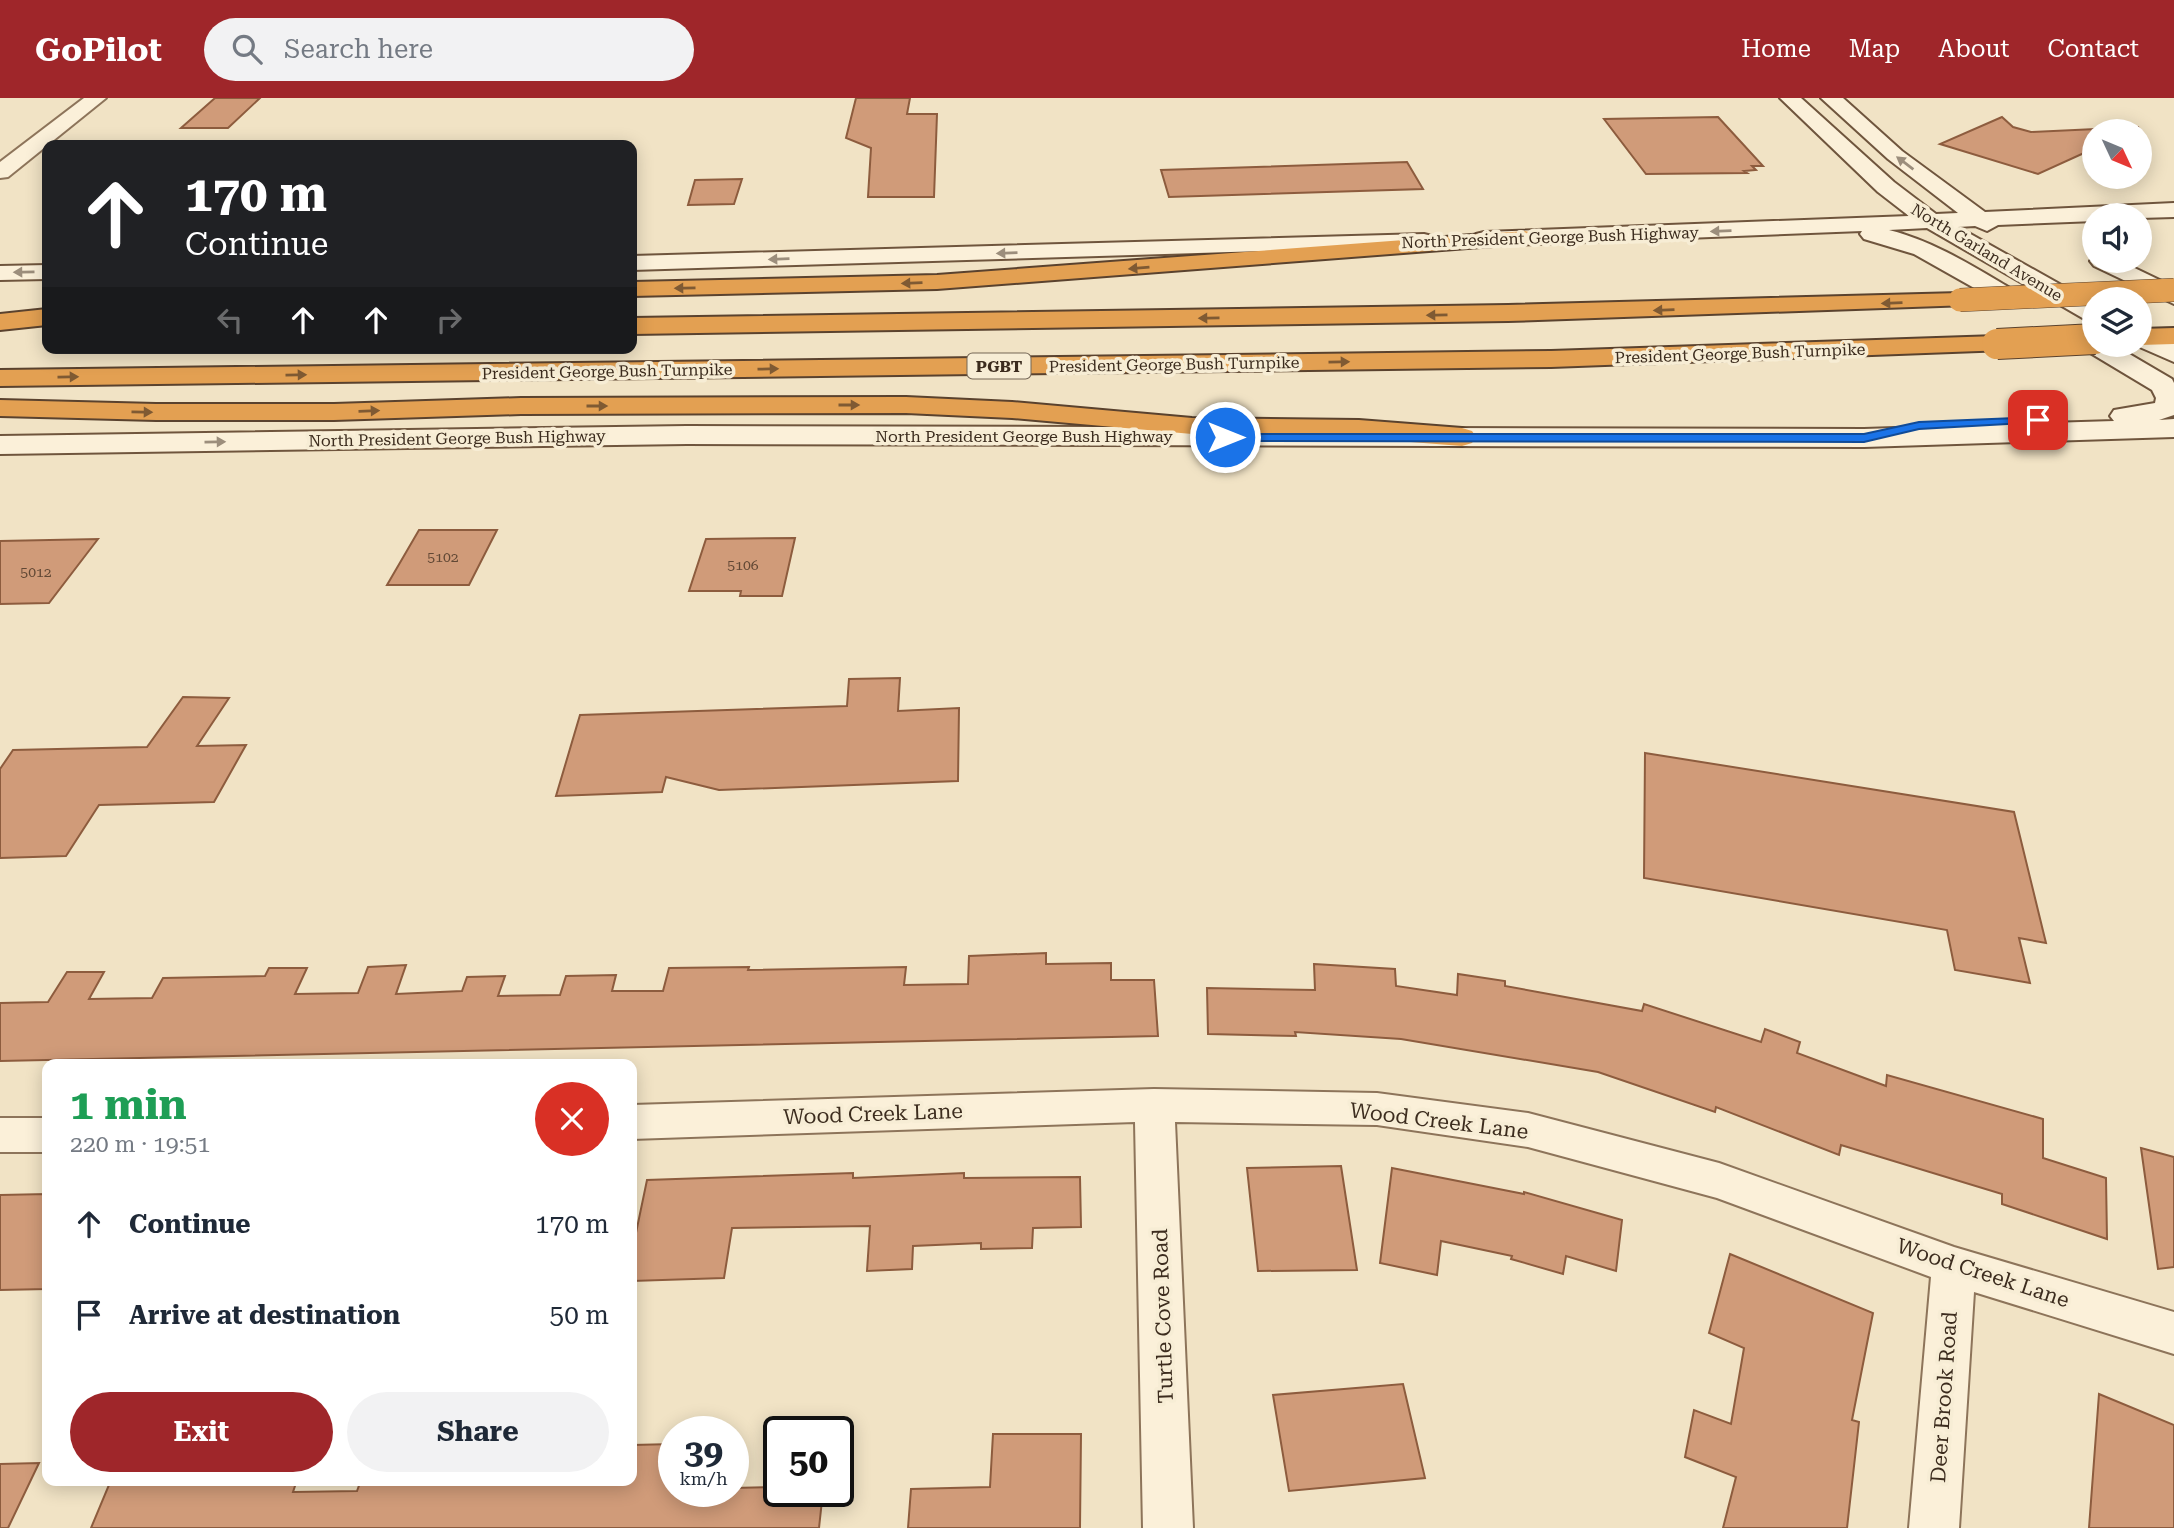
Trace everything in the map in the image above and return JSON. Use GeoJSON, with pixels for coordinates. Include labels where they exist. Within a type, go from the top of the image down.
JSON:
{"type":"FeatureCollection","features":[{"type":"Feature","properties":{"kind":"highway"},"geometry":{"type":"LineString","coordinates":[[637,289],[937,282],[1525,238]]}},
{"type":"Feature","properties":{"kind":"highway"},"geometry":{"type":"LineString","coordinates":[[637,326],[1455,314],[1960,300],[2174,290]]}},
{"type":"Feature","properties":{"kind":"highway"},"geometry":{"type":"LineString","coordinates":[[0,321],[42,317]]}},
{"type":"Feature","properties":{"kind":"highway"},"geometry":{"type":"LineString","coordinates":[[0,335],[42,334]]}},
{"type":"Feature","properties":{"kind":"highway"},"geometry":{"type":"LineString","coordinates":[[2152,336],[2174,335]]}},
{"type":"Feature","properties":{"kind":"highway","name":"President George Bush Turnpike"},"geometry":{"type":"LineString","coordinates":[[0,378],[1551,359],[2082,343]]}},
{"type":"Feature","properties":{"kind":"highway"},"geometry":{"type":"LineString","coordinates":[[0,408],[156,412],[334,412],[532,406],[906,405],[1012,410],[1192,426],[1359,429],[1462,438]]}},
{"type":"Feature","properties":{"kind":"main road"},"geometry":{"type":"LineString","coordinates":[[0,172],[96,98]]}},
{"type":"Feature","properties":{"kind":"main road","name":"North Garland Avenue"},"geometry":{"type":"LineString","coordinates":[[1790,98],[1886,187],[1932,222],[2082,308]]}},
{"type":"Feature","properties":{"kind":"main road","name":"North Garland Avenue"},"geometry":{"type":"LineString","coordinates":[[1831,98],[1895,155],[1979,219],[2014,240]]}},
{"type":"Feature","properties":{"kind":"main road"},"geometry":{"type":"LineString","coordinates":[[1789,228],[1859,219],[1875,214],[1888,201],[1886,187]]}},
{"type":"Feature","properties":{"kind":"main road"},"geometry":{"type":"LineString","coordinates":[[1940,189],[1993,205],[2082,239]]}},
{"type":"Feature","properties":{"kind":"main road","name":"North President George Bush Highway"},"geometry":{"type":"LineString","coordinates":[[2152,218],[2174,210]]}},
{"type":"Feature","properties":{"kind":"main road","name":"North President George Bush Highway"},"geometry":{"type":"LineString","coordinates":[[637,263],[1525,238],[1979,219],[2082,240]]}},
{"type":"Feature","properties":{"kind":"main road"},"geometry":{"type":"LineString","coordinates":[[2152,223],[2174,221]]}},
{"type":"Feature","properties":{"kind":"main road"},"geometry":{"type":"LineString","coordinates":[[1789,228],[1876,234],[1902,241],[2082,336]]}},
{"type":"Feature","properties":{"kind":"main road","name":"North Garland Avenue"},"geometry":{"type":"LineString","coordinates":[[2067,271],[2098,287]]}},
{"type":"Feature","properties":{"kind":"main road"},"geometry":{"type":"LineString","coordinates":[[0,273],[42,272]]}},
{"type":"Feature","properties":{"kind":"main road"},"geometry":{"type":"LineString","coordinates":[[2137,273],[2174,297]]}},
{"type":"Feature","properties":{"kind":"main road"},"geometry":{"type":"LineString","coordinates":[[2152,315],[2174,326]]}},
{"type":"Feature","properties":{"kind":"main road"},"geometry":{"type":"LineString","coordinates":[[2152,343],[2174,354]]}},
{"type":"Feature","properties":{"kind":"main road"},"geometry":{"type":"LineString","coordinates":[[1864,438],[1919,425],[2146,415],[2167,408],[2170,398],[2162,385],[2117,357]]}},
{"type":"Feature","properties":{"kind":"main road","name":"North President George Bush Highway"},"geometry":{"type":"LineString","coordinates":[[0,445],[687,435],[1864,438],[2174,428]]}},
{"type":"Feature","properties":{"kind":"street","name":"Wood Creek Lane"},"geometry":{"type":"LineString","coordinates":[[637,1122],[1154,1105],[1377,1109],[1528,1130],[1719,1181],[1954,1266],[2174,1333]]}},
{"type":"Feature","properties":{"kind":"street","name":"Turtle Cove Road"},"geometry":{"type":"LineString","coordinates":[[1154,1105],[1161,1231],[1168,1528]]}},
{"type":"Feature","properties":{"kind":"street"},"geometry":{"type":"LineString","coordinates":[[0,1135],[42,1135]]}},
{"type":"Feature","properties":{"kind":"street","name":"Deer Brook Road"},"geometry":{"type":"LineString","coordinates":[[1934,1528],[1954,1266]]}},
{"type":"Feature","properties":{"kind":"building"},"geometry":{"type":"Polygon","coordinates":[[[215,98],[260,98],[228,128],[181,128],[215,98]]]}},
{"type":"Feature","properties":{"kind":"building"},"geometry":{"type":"Polygon","coordinates":[[[856,98],[910,98],[907,114],[937,114],[934,197],[868,197],[871,148],[846,138],[856,98]]]}},
{"type":"Feature","properties":{"kind":"building"},"geometry":{"type":"Polygon","coordinates":[[[1718,117],[1763,166],[1752,166],[1756,170],[1744,171],[1747,173],[1646,174],[1604,119],[1718,117]]]}},
{"type":"Feature","properties":{"kind":"building"},"geometry":{"type":"Polygon","coordinates":[[[2002,117],[2013,127],[2031,132],[2082,130],[2082,154],[2038,174],[1940,144],[2002,117]]]}},
{"type":"Feature","properties":{"kind":"building"},"geometry":{"type":"Polygon","coordinates":[[[1407,162],[1423,189],[1169,197],[1161,170],[1407,162]]]}},
{"type":"Feature","properties":{"kind":"building"},"geometry":{"type":"Polygon","coordinates":[[[742,179],[734,204],[688,205],[695,180],[742,179]]]}},
{"type":"Feature","properties":{"kind":"building"},"geometry":{"type":"Polygon","coordinates":[[[419,530],[497,530],[469,585],[387,585],[419,530]]]}},
{"type":"Feature","properties":{"kind":"building"},"geometry":{"type":"Polygon","coordinates":[[[795,538],[782,596],[740,596],[741,591],[689,591],[706,539],[795,538]]]}},
{"type":"Feature","properties":{"kind":"building"},"geometry":{"type":"Polygon","coordinates":[[[98,539],[49,603],[0,604],[0,541],[98,539]]]}},
{"type":"Feature","properties":{"kind":"building"},"geometry":{"type":"Polygon","coordinates":[[[900,678],[898,711],[959,708],[958,781],[719,790],[666,777],[662,792],[556,796],[580,715],[847,706],[849,679],[900,678]]]}},
{"type":"Feature","properties":{"kind":"building"},"geometry":{"type":"Polygon","coordinates":[[[183,697],[229,698],[197,746],[246,745],[214,802],[99,805],[66,856],[0,858],[0,769],[13,750],[147,747],[183,697]]]}},
{"type":"Feature","properties":{"kind":"building"},"geometry":{"type":"Polygon","coordinates":[[[1645,753],[2014,812],[2046,943],[2019,938],[2030,983],[1955,970],[1947,930],[1644,878],[1645,753]]]}},
{"type":"Feature","properties":{"kind":"building"},"geometry":{"type":"Polygon","coordinates":[[[1046,953],[1046,964],[1111,963],[1111,980],[1154,980],[1158,1036],[0,1061],[0,1003],[48,1002],[67,972],[104,972],[89,999],[152,998],[163,978],[265,976],[269,968],[307,968],[295,994],[358,993],[368,967],[406,965],[396,994],[462,991],[467,977],[505,976],[498,996],[560,995],[566,976],[616,975],[612,991],[663,991],[669,968],[749,967],[748,970],[906,967],[904,985],[968,984],[969,956],[1046,953]]]}},
{"type":"Feature","properties":{"kind":"building"},"geometry":{"type":"Polygon","coordinates":[[[1314,964],[1395,969],[1396,986],[1457,995],[1458,974],[1505,981],[1505,986],[1642,1011],[1644,1004],[1761,1042],[1765,1029],[1800,1042],[1797,1053],[1886,1086],[1887,1075],[2043,1119],[2043,1158],[2106,1178],[2107,1239],[2002,1204],[2002,1194],[1841,1145],[1839,1155],[1716,1107],[1715,1112],[1598,1072],[1401,1039],[1295,1032],[1296,1036],[1208,1034],[1207,988],[1315,990],[1314,964]]]}},
{"type":"Feature","properties":{"kind":"building"},"geometry":{"type":"Polygon","coordinates":[[[2141,1148],[2174,1157],[2174,1267],[2158,1269],[2141,1148]]]}},
{"type":"Feature","properties":{"kind":"building"},"geometry":{"type":"Polygon","coordinates":[[[1341,1166],[1357,1270],[1258,1271],[1247,1168],[1341,1166]]]}},
{"type":"Feature","properties":{"kind":"building"},"geometry":{"type":"Polygon","coordinates":[[[1392,1168],[1524,1192],[1622,1220],[1616,1271],[1566,1256],[1563,1274],[1511,1259],[1512,1256],[1441,1241],[1437,1275],[1380,1263],[1392,1168]]]}},
{"type":"Feature","properties":{"kind":"building"},"geometry":{"type":"Polygon","coordinates":[[[853,1173],[853,1178],[964,1173],[964,1178],[1080,1177],[1081,1227],[1033,1228],[1032,1248],[981,1249],[981,1243],[913,1246],[912,1269],[867,1271],[870,1226],[732,1228],[724,1278],[637,1281],[637,1228],[647,1180],[853,1173]]]}},
{"type":"Feature","properties":{"kind":"building"},"geometry":{"type":"Polygon","coordinates":[[[42,1194],[42,1289],[0,1290],[0,1195],[42,1194]]]}},
{"type":"Feature","properties":{"kind":"building"},"geometry":{"type":"Polygon","coordinates":[[[1730,1254],[1873,1313],[1852,1420],[1859,1422],[1847,1528],[1723,1528],[1736,1477],[1685,1457],[1694,1410],[1731,1424],[1744,1348],[1709,1333],[1730,1254]]]}},
{"type":"Feature","properties":{"kind":"building"},"geometry":{"type":"Polygon","coordinates":[[[1403,1384],[1425,1478],[1289,1491],[1273,1395],[1403,1384]]]}},
{"type":"Feature","properties":{"kind":"building"},"geometry":{"type":"Polygon","coordinates":[[[2099,1394],[2174,1425],[2174,1528],[2089,1528],[2099,1394]]]}},
{"type":"Feature","properties":{"kind":"building"},"geometry":{"type":"Polygon","coordinates":[[[993,1434],[1081,1434],[1080,1528],[908,1528],[911,1489],[990,1487],[993,1434]]]}},
{"type":"Feature","properties":{"kind":"building"},"geometry":{"type":"Polygon","coordinates":[[[658,1444],[658,1507],[749,1507],[749,1488],[763,1487],[763,1507],[821,1507],[819,1528],[91,1528],[108,1486],[295,1486],[293,1492],[357,1491],[359,1486],[637,1486],[637,1445],[658,1444]]]}},
{"type":"Feature","properties":{"kind":"building"},"geometry":{"type":"Polygon","coordinates":[[[39,1463],[8,1528],[0,1528],[0,1464],[39,1463]]]}},
{"type":"Feature","properties":{"kind":"route"},"geometry":{"type":"LineString","coordinates":[[1225,437],[1864,438],[1919,425],[2038,420]]}}]}
